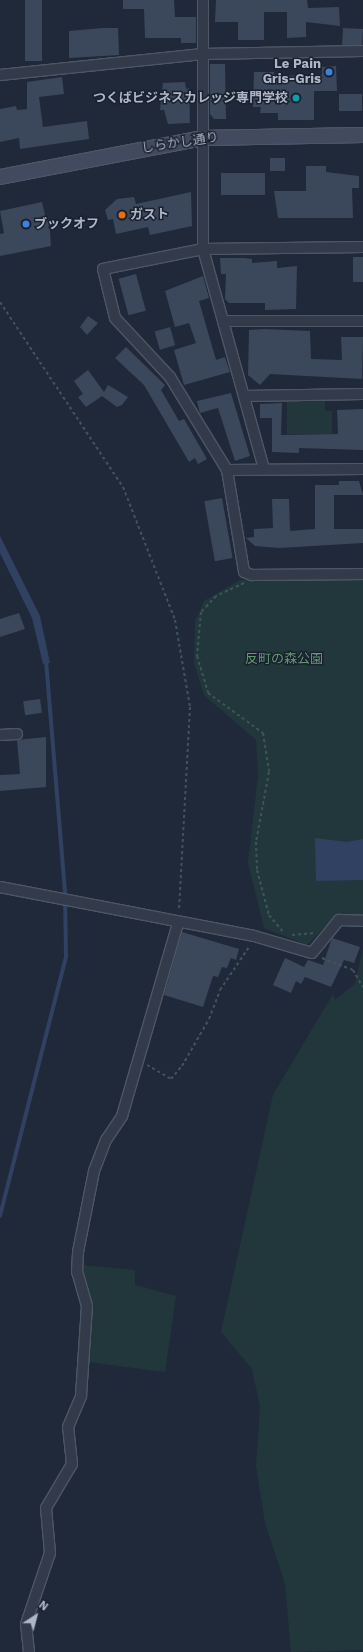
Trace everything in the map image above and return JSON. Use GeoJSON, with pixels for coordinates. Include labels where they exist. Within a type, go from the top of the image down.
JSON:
{"type":"FeatureCollection","features":[{"type":"Feature","properties":{"kind":"street"},"geometry":{"type":"LineString","coordinates":[[203,0],[202,138],[204,249],[264,469]]}},
{"type":"Feature","properties":{"kind":"street"},"geometry":{"type":"LineString","coordinates":[[0,75],[203,54],[363,51]]}},
{"type":"Feature","properties":{"kind":"street","name":"しらかし通り"},"geometry":{"type":"LineString","coordinates":[[0,177],[202,138],[363,135]]}},
{"type":"Feature","properties":{"kind":"street"},"geometry":{"type":"LineString","coordinates":[[363,247],[204,249],[103,269],[115,318],[170,377],[226,470],[244,572],[252,575],[363,574]]}},
{"type":"Feature","properties":{"kind":"street"},"geometry":{"type":"LineString","coordinates":[[223,321],[363,320]]}},
{"type":"Feature","properties":{"kind":"street"},"geometry":{"type":"LineString","coordinates":[[244,396],[363,394]]}},
{"type":"Feature","properties":{"kind":"street"},"geometry":{"type":"LineString","coordinates":[[226,470],[363,469]]}},
{"type":"Feature","properties":{"kind":"street"},"geometry":{"type":"LineString","coordinates":[[0,735],[17,734]]}},
{"type":"Feature","properties":{"kind":"street"},"geometry":{"type":"LineString","coordinates":[[0,887],[178,924],[254,936],[312,953],[339,920],[363,922]]}},
{"type":"Feature","properties":{"kind":"street"},"geometry":{"type":"LineString","coordinates":[[29,1652],[26,1624],[50,1553],[46,1508],[72,1464],[68,1426],[81,1396],[86,1306],[77,1272],[78,1252],[94,1171],[106,1140],[122,1116],[137,1060],[178,924]]}},
{"type":"Feature","properties":{"kind":"path"},"geometry":{"type":"LineString","coordinates":[[0,302],[123,487],[175,620],[190,707],[178,924]]}},
{"type":"Feature","properties":{"kind":"path"},"geometry":{"type":"LineString","coordinates":[[244,572],[244,584],[216,596],[201,612],[197,656],[208,693],[263,733],[269,772],[256,842],[257,870],[269,915],[285,934],[301,936],[318,928]]}},
{"type":"Feature","properties":{"kind":"path"},"geometry":{"type":"LineString","coordinates":[[137,1060],[171,1079],[182,1066],[209,1019],[220,990],[254,936]]}},
{"type":"Feature","properties":{"kind":"path"},"geometry":{"type":"LineString","coordinates":[[312,953],[353,970],[363,987]]}},
{"type":"Feature","properties":{"kind":"green space"},"geometry":{"type":"Polygon","coordinates":[[[287,401],[325,401],[325,411],[332,411],[332,434],[287,434],[287,401]]]}},
{"type":"Feature","properties":{"kind":"green space","name":"反町の森公園"},"geometry":{"type":"Polygon","coordinates":[[[363,579],[363,918],[334,917],[307,945],[264,928],[248,863],[258,775],[256,740],[204,695],[194,663],[195,622],[204,601],[240,580],[363,579]]]}},
{"type":"Feature","properties":{"kind":"green space"},"geometry":{"type":"Polygon","coordinates":[[[363,947],[363,1650],[291,1652],[285,1584],[265,1523],[256,1466],[260,1407],[252,1369],[221,1332],[273,1095],[333,994],[335,1000],[355,984],[363,947]]]}},
{"type":"Feature","properties":{"kind":"green space"},"geometry":{"type":"Polygon","coordinates":[[[82,1265],[135,1270],[135,1285],[176,1296],[165,1372],[88,1362],[92,1304],[82,1265]]]}},
{"type":"Feature","properties":{"kind":"water"},"geometry":{"type":"Polygon","coordinates":[[[0,536],[40,616],[50,663],[43,664],[32,618],[0,553],[0,536]]]}},
{"type":"Feature","properties":{"kind":"water"},"geometry":{"type":"Polygon","coordinates":[[[315,838],[347,842],[363,839],[363,880],[316,881],[315,838]]]}},
{"type":"Feature","properties":{"kind":"building"},"geometry":{"type":"Polygon","coordinates":[[[25,0],[42,0],[42,61],[25,61],[25,0]]]}},
{"type":"Feature","properties":{"kind":"building"},"geometry":{"type":"Polygon","coordinates":[[[123,0],[174,0],[175,17],[196,17],[196,43],[181,43],[181,38],[145,38],[144,9],[123,9],[123,0]]]}},
{"type":"Feature","properties":{"kind":"building"},"geometry":{"type":"Polygon","coordinates":[[[216,0],[307,0],[308,8],[339,7],[340,26],[306,22],[306,37],[287,38],[287,12],[264,12],[264,40],[238,40],[238,22],[215,22],[216,0]]]}},
{"type":"Feature","properties":{"kind":"building"},"geometry":{"type":"Polygon","coordinates":[[[118,28],[119,55],[69,58],[69,31],[118,28]]]}},
{"type":"Feature","properties":{"kind":"building"},"geometry":{"type":"Polygon","coordinates":[[[343,28],[363,29],[362,46],[342,45],[343,28]]]}},
{"type":"Feature","properties":{"kind":"building"},"geometry":{"type":"Polygon","coordinates":[[[210,64],[225,64],[226,119],[214,119],[210,114],[210,64]]]}},
{"type":"Feature","properties":{"kind":"building"},"geometry":{"type":"Polygon","coordinates":[[[336,66],[337,91],[314,91],[314,120],[278,120],[278,113],[260,113],[261,107],[253,107],[254,72],[274,72],[274,76],[322,75],[322,67],[336,66]]]}},
{"type":"Feature","properties":{"kind":"building"},"geometry":{"type":"Polygon","coordinates":[[[62,77],[64,94],[39,97],[43,127],[87,121],[89,139],[20,149],[19,138],[0,142],[0,109],[16,106],[17,110],[27,109],[27,82],[62,77]]]}},
{"type":"Feature","properties":{"kind":"building"},"geometry":{"type":"Polygon","coordinates":[[[185,82],[186,89],[189,88],[190,123],[168,124],[164,110],[160,110],[163,83],[185,82]]]}},
{"type":"Feature","properties":{"kind":"building"},"geometry":{"type":"Polygon","coordinates":[[[339,94],[362,94],[362,111],[339,111],[339,94]]]}},
{"type":"Feature","properties":{"kind":"building"},"geometry":{"type":"Polygon","coordinates":[[[270,158],[285,158],[285,171],[270,171],[270,158]]]}},
{"type":"Feature","properties":{"kind":"building"},"geometry":{"type":"Polygon","coordinates":[[[306,166],[326,166],[326,172],[359,176],[359,188],[352,188],[353,218],[278,218],[274,191],[306,191],[306,166]]]}},
{"type":"Feature","properties":{"kind":"building"},"geometry":{"type":"Polygon","coordinates":[[[221,173],[265,173],[265,195],[221,195],[221,173]]]}},
{"type":"Feature","properties":{"kind":"building"},"geometry":{"type":"Polygon","coordinates":[[[191,192],[192,226],[150,235],[148,227],[116,234],[113,219],[108,220],[105,210],[117,199],[134,197],[136,204],[191,192]]]}},
{"type":"Feature","properties":{"kind":"building","name":"ブックオフ"},"geometry":{"type":"Polygon","coordinates":[[[42,202],[46,219],[49,219],[51,246],[0,256],[0,234],[4,233],[0,211],[42,202]]]}},
{"type":"Feature","properties":{"kind":"building"},"geometry":{"type":"Polygon","coordinates":[[[353,257],[363,257],[363,282],[353,282],[353,257]]]}},
{"type":"Feature","properties":{"kind":"building"},"geometry":{"type":"Polygon","coordinates":[[[220,258],[252,259],[252,263],[277,261],[277,268],[297,266],[296,309],[265,310],[265,303],[229,303],[225,299],[226,274],[221,274],[220,258]]]}},
{"type":"Feature","properties":{"kind":"building"},"geometry":{"type":"Polygon","coordinates":[[[136,274],[146,311],[128,315],[119,279],[136,274]]]}},
{"type":"Feature","properties":{"kind":"building"},"geometry":{"type":"Polygon","coordinates":[[[203,276],[209,298],[199,301],[216,360],[225,357],[230,372],[184,385],[174,350],[196,343],[189,323],[175,327],[165,291],[203,276]]]}},
{"type":"Feature","properties":{"kind":"building"},"geometry":{"type":"Polygon","coordinates":[[[88,316],[98,323],[87,335],[80,327],[88,316]]]}},
{"type":"Feature","properties":{"kind":"building"},"geometry":{"type":"Polygon","coordinates":[[[170,327],[175,345],[160,350],[155,331],[170,327]]]}},
{"type":"Feature","properties":{"kind":"building"},"geometry":{"type":"Polygon","coordinates":[[[264,329],[310,331],[311,359],[342,360],[341,337],[363,337],[362,379],[270,374],[260,385],[248,375],[249,330],[264,329]]]}},
{"type":"Feature","properties":{"kind":"building"},"geometry":{"type":"Polygon","coordinates":[[[126,347],[165,385],[161,390],[179,421],[184,419],[207,459],[198,464],[195,458],[189,462],[144,385],[115,358],[126,347]]]}},
{"type":"Feature","properties":{"kind":"building"},"geometry":{"type":"Polygon","coordinates":[[[88,370],[104,392],[108,385],[128,397],[122,405],[117,407],[102,396],[86,407],[78,397],[83,394],[74,381],[88,370]]]}},
{"type":"Feature","properties":{"kind":"building"},"geometry":{"type":"Polygon","coordinates":[[[231,393],[250,456],[235,461],[218,408],[200,413],[197,401],[231,393]]]}},
{"type":"Feature","properties":{"kind":"building"},"geometry":{"type":"Polygon","coordinates":[[[282,403],[281,435],[338,434],[337,410],[363,409],[363,450],[299,448],[299,453],[272,452],[272,418],[260,418],[260,404],[282,403]]]}},
{"type":"Feature","properties":{"kind":"building"},"geometry":{"type":"Polygon","coordinates":[[[339,481],[359,481],[363,495],[334,495],[334,529],[363,529],[363,543],[279,548],[255,546],[246,538],[254,537],[254,529],[273,528],[272,499],[289,499],[290,531],[315,529],[315,485],[339,485],[339,481]]]}},
{"type":"Feature","properties":{"kind":"building"},"geometry":{"type":"Polygon","coordinates":[[[222,498],[233,558],[215,561],[204,501],[222,498]]]}},
{"type":"Feature","properties":{"kind":"building"},"geometry":{"type":"Polygon","coordinates":[[[19,613],[25,629],[0,637],[0,619],[19,613]]]}},
{"type":"Feature","properties":{"kind":"building"},"geometry":{"type":"Polygon","coordinates":[[[40,699],[42,713],[25,715],[23,701],[40,699]]]}},
{"type":"Feature","properties":{"kind":"building"},"geometry":{"type":"Polygon","coordinates":[[[46,737],[46,787],[0,791],[0,775],[20,774],[17,740],[46,737]]]}},
{"type":"Feature","properties":{"kind":"building"},"geometry":{"type":"Polygon","coordinates":[[[182,932],[239,949],[236,960],[231,958],[227,968],[222,967],[218,977],[213,976],[203,1007],[164,995],[182,932]]]}},
{"type":"Feature","properties":{"kind":"building"},"geometry":{"type":"Polygon","coordinates":[[[332,938],[360,947],[354,963],[344,960],[331,987],[305,977],[301,984],[296,981],[291,993],[273,985],[285,958],[304,967],[308,960],[323,965],[332,938]]]}},
{"type":"Feature","properties":{"kind":"waterway"},"geometry":{"type":"LineString","coordinates":[[0,1216],[66,957],[65,892],[46,660]]}},
{"type":"Feature","properties":{"kind":"place","name":"Le Pain Gris-Gris"},"geometry":{"type":"Point","coordinates":[329,72]}},
{"type":"Feature","properties":{"kind":"place","name":"つくばビジネスカレッジ専門学校"},"geometry":{"type":"Point","coordinates":[296,98]}},
{"type":"Feature","properties":{"kind":"place","name":"ガスト"},"geometry":{"type":"Point","coordinates":[122,215]}},
{"type":"Feature","properties":{"kind":"place","name":"ブックオフ"},"geometry":{"type":"Point","coordinates":[26,224]}}]}
